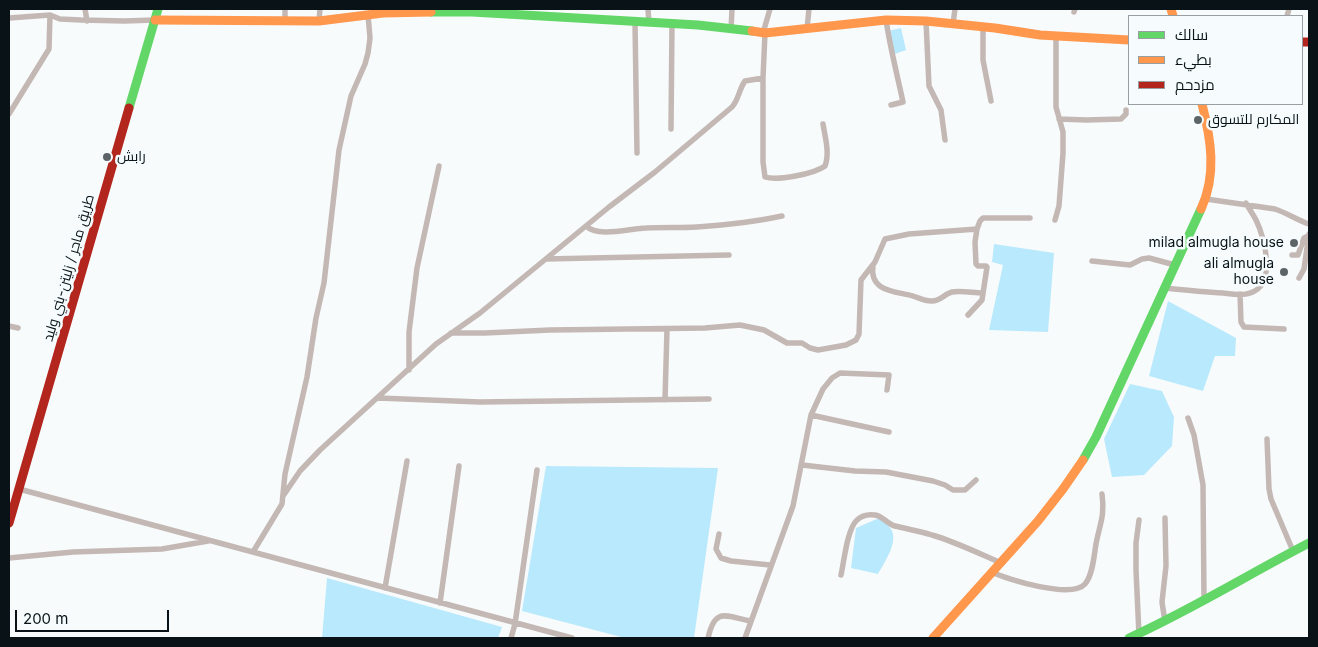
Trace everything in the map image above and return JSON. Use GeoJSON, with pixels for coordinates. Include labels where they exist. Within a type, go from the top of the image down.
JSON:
{"type":"FeatureCollection","features":[{"type":"Feature","properties":{"kind":"main road","name":"طريق ماجر / زليتن-بني وليد"},"geometry":{"type":"LineString","coordinates":[[9,523],[158,9]]}},
{"type":"Feature","properties":{"kind":"main road"},"geometry":{"type":"LineString","coordinates":[[155,20],[319,21],[412,10],[519,12],[554,13],[635,22],[698,25],[764,33],[886,20],[926,21],[983,27],[1024,34],[1128,40]]}},
{"type":"Feature","properties":{"kind":"main road"},"geometry":{"type":"LineString","coordinates":[[933,638],[1058,497],[1088,453],[1119,391],[1206,199],[1211,182],[1213,158],[1209,130],[1202,105]]}},
{"type":"Feature","properties":{"kind":"main road"},"geometry":{"type":"LineString","coordinates":[[1129,638],[1165,622],[1309,543]]}},
{"type":"Feature","properties":{"kind":"street"},"geometry":{"type":"LineString","coordinates":[[85,9],[87,20]]}},
{"type":"Feature","properties":{"kind":"street"},"geometry":{"type":"LineString","coordinates":[[285,9],[285,21]]}},
{"type":"Feature","properties":{"kind":"street"},"geometry":{"type":"LineString","coordinates":[[319,21],[320,9]]}},
{"type":"Feature","properties":{"kind":"street"},"geometry":{"type":"LineString","coordinates":[[648,9],[649,23]]}},
{"type":"Feature","properties":{"kind":"street"},"geometry":{"type":"LineString","coordinates":[[731,30],[732,9]]}},
{"type":"Feature","properties":{"kind":"street"},"geometry":{"type":"LineString","coordinates":[[770,9],[764,33],[763,162],[765,177],[772,178],[805,174],[825,166],[827,150],[823,124]]}},
{"type":"Feature","properties":{"kind":"street"},"geometry":{"type":"LineString","coordinates":[[807,29],[809,9]]}},
{"type":"Feature","properties":{"kind":"street"},"geometry":{"type":"LineString","coordinates":[[953,24],[955,9]]}},
{"type":"Feature","properties":{"kind":"street"},"geometry":{"type":"LineString","coordinates":[[9,18],[41,12],[60,19],[155,20]]}},
{"type":"Feature","properties":{"kind":"street"},"geometry":{"type":"LineString","coordinates":[[9,114],[48,49],[50,15]]}},
{"type":"Feature","properties":{"kind":"street"},"geometry":{"type":"LineString","coordinates":[[253,552],[279,510],[283,496],[285,474],[307,377],[316,318],[324,283],[339,150],[351,96],[368,53],[370,38],[368,15]]}},
{"type":"Feature","properties":{"kind":"street"},"geometry":{"type":"LineString","coordinates":[[886,20],[903,102],[891,105]]}},
{"type":"Feature","properties":{"kind":"street"},"geometry":{"type":"LineString","coordinates":[[926,21],[929,86],[943,116],[945,140]]}},
{"type":"Feature","properties":{"kind":"street"},"geometry":{"type":"LineString","coordinates":[[635,22],[637,153]]}},
{"type":"Feature","properties":{"kind":"street"},"geometry":{"type":"LineString","coordinates":[[671,129],[672,24]]}},
{"type":"Feature","properties":{"kind":"street"},"geometry":{"type":"LineString","coordinates":[[983,27],[983,60],[991,100]]}},
{"type":"Feature","properties":{"kind":"street"},"geometry":{"type":"LineString","coordinates":[[1055,220],[1059,206],[1063,172],[1063,132],[1056,107],[1056,36]]}},
{"type":"Feature","properties":{"kind":"street"},"geometry":{"type":"LineString","coordinates":[[283,496],[300,471],[320,450],[436,344],[480,313],[655,172],[732,107],[746,81],[763,78]]}},
{"type":"Feature","properties":{"kind":"street"},"geometry":{"type":"LineString","coordinates":[[1059,119],[1121,119],[1126,114],[1126,110]]}},
{"type":"Feature","properties":{"kind":"street"},"geometry":{"type":"LineString","coordinates":[[408,370],[409,332],[417,268],[439,166]]}},
{"type":"Feature","properties":{"kind":"street"},"geometry":{"type":"LineString","coordinates":[[1206,199],[1246,203],[1286,212],[1296,220],[1309,224]]}},
{"type":"Feature","properties":{"kind":"street"},"geometry":{"type":"LineString","coordinates":[[1165,288],[1240,294],[1254,292],[1261,286],[1265,279],[1265,248],[1257,221],[1246,203]]}},
{"type":"Feature","properties":{"kind":"street"},"geometry":{"type":"LineString","coordinates":[[586,226],[597,231],[610,232],[646,228],[697,227],[782,216]]}},
{"type":"Feature","properties":{"kind":"street"},"geometry":{"type":"LineString","coordinates":[[968,315],[981,302],[988,267],[976,264],[975,242],[980,221],[983,218],[1030,218]]}},
{"type":"Feature","properties":{"kind":"street"},"geometry":{"type":"LineString","coordinates":[[451,333],[485,334],[550,330],[705,328],[740,325],[760,329],[787,343],[802,344],[815,350],[846,344],[856,340],[859,334],[861,280],[873,264],[883,242],[888,238],[909,234],[977,229]]}},
{"type":"Feature","properties":{"kind":"street"},"geometry":{"type":"LineString","coordinates":[[1292,255],[1298,255],[1304,238],[1309,235]]}},
{"type":"Feature","properties":{"kind":"street"},"geometry":{"type":"LineString","coordinates":[[1300,278],[1306,264],[1309,235]]}},
{"type":"Feature","properties":{"kind":"street"},"geometry":{"type":"LineString","coordinates":[[546,259],[729,255]]}},
{"type":"Feature","properties":{"kind":"street"},"geometry":{"type":"LineString","coordinates":[[1092,261],[1130,265],[1149,258],[1176,265]]}},
{"type":"Feature","properties":{"kind":"street"},"geometry":{"type":"LineString","coordinates":[[873,264],[872,270],[875,279],[883,288],[893,293],[913,296],[929,302],[942,299],[953,292],[983,293]]}},
{"type":"Feature","properties":{"kind":"street"},"geometry":{"type":"LineString","coordinates":[[1240,294],[1241,322],[1244,327],[1284,329]]}},
{"type":"Feature","properties":{"kind":"street"},"geometry":{"type":"LineString","coordinates":[[9,326],[18,328]]}},
{"type":"Feature","properties":{"kind":"street"},"geometry":{"type":"LineString","coordinates":[[665,400],[667,329]]}},
{"type":"Feature","properties":{"kind":"street"},"geometry":{"type":"LineString","coordinates":[[745,638],[793,506],[811,416],[823,389],[832,378],[840,373],[889,375],[887,390]]}},
{"type":"Feature","properties":{"kind":"street"},"geometry":{"type":"LineString","coordinates":[[378,398],[480,402],[709,399]]}},
{"type":"Feature","properties":{"kind":"street"},"geometry":{"type":"LineString","coordinates":[[811,416],[888,432]]}},
{"type":"Feature","properties":{"kind":"street"},"geometry":{"type":"LineString","coordinates":[[1188,418],[1194,435],[1203,485],[1204,600]]}},
{"type":"Feature","properties":{"kind":"street"},"geometry":{"type":"LineString","coordinates":[[1267,439],[1271,499],[1293,551]]}},
{"type":"Feature","properties":{"kind":"street"},"geometry":{"type":"LineString","coordinates":[[385,588],[407,461]]}},
{"type":"Feature","properties":{"kind":"street"},"geometry":{"type":"LineString","coordinates":[[802,465],[855,471],[886,472],[945,484],[954,490],[965,490],[976,480]]}},
{"type":"Feature","properties":{"kind":"street"},"geometry":{"type":"LineString","coordinates":[[440,603],[459,466]]}},
{"type":"Feature","properties":{"kind":"street"},"geometry":{"type":"LineString","coordinates":[[511,638],[515,624],[537,470]]}},
{"type":"Feature","properties":{"kind":"street"},"geometry":{"type":"LineString","coordinates":[[19,490],[572,638]]}},
{"type":"Feature","properties":{"kind":"street"},"geometry":{"type":"LineString","coordinates":[[992,572],[1003,577],[1049,588],[1069,591],[1077,590],[1084,586],[1090,574],[1103,517],[1102,494]]}},
{"type":"Feature","properties":{"kind":"street"},"geometry":{"type":"LineString","coordinates":[[841,575],[851,529],[855,521],[868,515],[880,516],[894,526],[910,528],[934,535],[1000,563]]}},
{"type":"Feature","properties":{"kind":"street"},"geometry":{"type":"LineString","coordinates":[[1165,518],[1166,566],[1162,602],[1165,622]]}},
{"type":"Feature","properties":{"kind":"street"},"geometry":{"type":"LineString","coordinates":[[1139,634],[1136,543],[1140,520]]}},
{"type":"Feature","properties":{"kind":"street"},"geometry":{"type":"LineString","coordinates":[[719,534],[716,549],[722,559],[770,565]]}},
{"type":"Feature","properties":{"kind":"street"},"geometry":{"type":"LineString","coordinates":[[9,558],[73,552],[162,548],[210,541]]}},
{"type":"Feature","properties":{"kind":"street"},"geometry":{"type":"LineString","coordinates":[[708,638],[716,618],[721,616],[750,621]]}},
{"type":"Feature","properties":{"kind":"shaded area"},"geometry":{"type":"Polygon","coordinates":[[[901,28],[906,50],[892,55],[888,31],[901,28]]]}},
{"type":"Feature","properties":{"kind":"shaded area"},"geometry":{"type":"Polygon","coordinates":[[[994,244],[1054,253],[1048,332],[989,330],[1003,265],[992,262],[994,244]]]}},
{"type":"Feature","properties":{"kind":"shaded area"},"geometry":{"type":"Polygon","coordinates":[[[1168,301],[1236,338],[1235,356],[1215,356],[1203,391],[1149,376],[1168,301]]]}},
{"type":"Feature","properties":{"kind":"shaded area"},"geometry":{"type":"Polygon","coordinates":[[[1130,384],[1162,391],[1174,417],[1172,446],[1144,475],[1112,477],[1104,439],[1130,384]]]}},
{"type":"Feature","properties":{"kind":"shaded area"},"geometry":{"type":"Polygon","coordinates":[[[546,466],[718,468],[694,638],[625,638],[522,611],[546,466]]]}},
{"type":"Feature","properties":{"kind":"shaded area"},"geometry":{"type":"Polygon","coordinates":[[[879,518],[891,529],[893,534],[892,546],[884,564],[878,574],[851,568],[856,528],[879,518]]]}},
{"type":"Feature","properties":{"kind":"shaded area"},"geometry":{"type":"Polygon","coordinates":[[[327,578],[502,627],[498,638],[322,638],[327,578]]]}},
{"type":"Feature","properties":{"kind":"traffic: fast"},"geometry":{"type":"LineString","coordinates":[[129,108],[158,9]]}},
{"type":"Feature","properties":{"kind":"traffic: fast"},"geometry":{"type":"LineString","coordinates":[[431,12],[472,12],[698,25],[752,31]]}},
{"type":"Feature","properties":{"kind":"traffic: fast"},"geometry":{"type":"LineString","coordinates":[[1083,460],[1096,437],[1201,209]]}},
{"type":"Feature","properties":{"kind":"traffic: fast"},"geometry":{"type":"LineString","coordinates":[[1129,638],[1197,604],[1309,543]]}},
{"type":"Feature","properties":{"kind":"traffic: slow"},"geometry":{"type":"LineString","coordinates":[[1171,9],[1173,15]]}},
{"type":"Feature","properties":{"kind":"traffic: slow"},"geometry":{"type":"LineString","coordinates":[[155,20],[319,21],[383,13],[431,12]]}},
{"type":"Feature","properties":{"kind":"traffic: slow"},"geometry":{"type":"LineString","coordinates":[[752,31],[765,33],[886,20],[926,21],[1040,35],[1128,40]]}},
{"type":"Feature","properties":{"kind":"traffic: slow"},"geometry":{"type":"LineString","coordinates":[[1201,209],[1206,196],[1211,170],[1210,144],[1202,105]]}},
{"type":"Feature","properties":{"kind":"traffic: slow"},"geometry":{"type":"LineString","coordinates":[[933,638],[1038,521],[1083,460]]}},
{"type":"Feature","properties":{"kind":"traffic: jam"},"geometry":{"type":"LineString","coordinates":[[1303,42],[1309,42]]}},
{"type":"Feature","properties":{"kind":"traffic: jam"},"geometry":{"type":"LineString","coordinates":[[9,523],[129,108]]}},
{"type":"Feature","properties":{"kind":"place","name":"المكارم للتسوق"},"geometry":{"type":"Point","coordinates":[1198,120]}},
{"type":"Feature","properties":{"kind":"place","name":"رابش"},"geometry":{"type":"Point","coordinates":[107,157]}},
{"type":"Feature","properties":{"kind":"place","name":"milad almugla house"},"geometry":{"type":"Point","coordinates":[1294,243]}},
{"type":"Feature","properties":{"kind":"place","name":"ali almugla house"},"geometry":{"type":"Point","coordinates":[1284,272]}}]}
